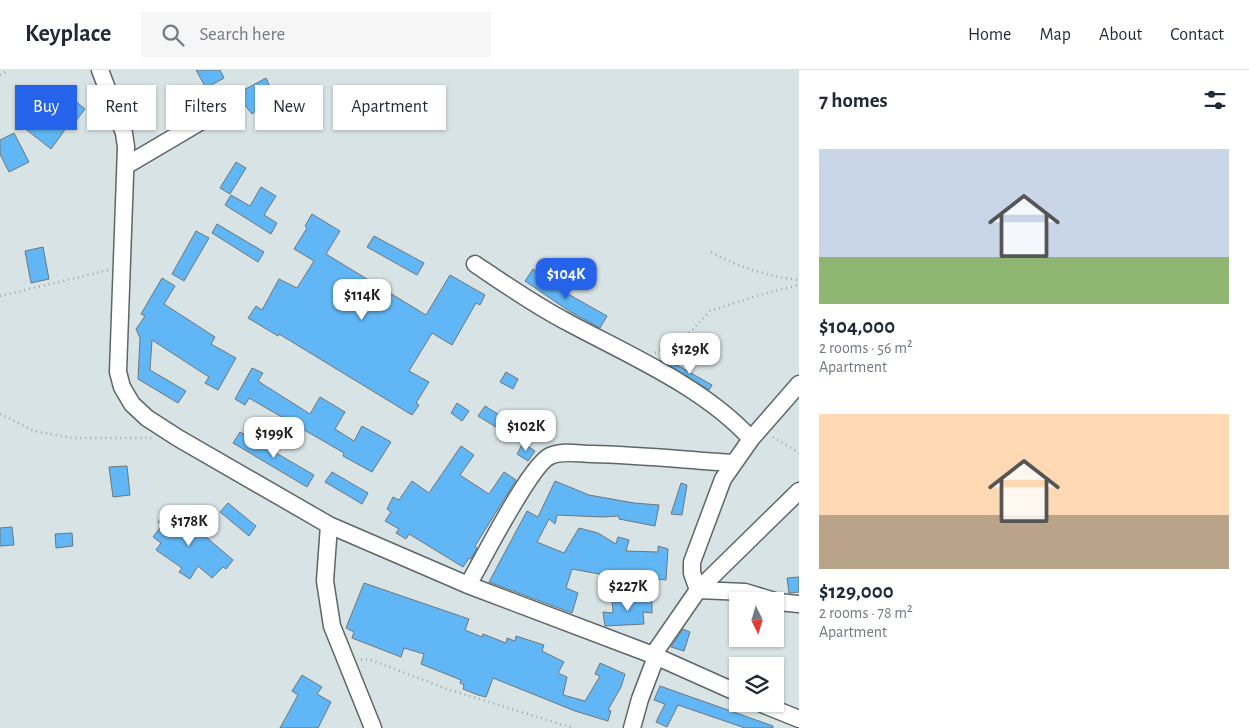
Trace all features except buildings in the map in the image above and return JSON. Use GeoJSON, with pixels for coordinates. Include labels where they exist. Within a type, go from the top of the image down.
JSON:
{"type":"FeatureCollection","features":[{"type":"Feature","properties":{"kind":"street"},"geometry":{"type":"LineString","coordinates":[[100,70],[124,133],[127,165],[118,372],[122,387],[132,404],[178,438],[329,525],[468,584],[655,656],[729,689]]}},
{"type":"Feature","properties":{"kind":"street"},"geometry":{"type":"LineString","coordinates":[[127,165],[186,130]]}},
{"type":"Feature","properties":{"kind":"street"},"geometry":{"type":"LineString","coordinates":[[475,264],[538,306],[637,359],[710,403],[755,434]]}},
{"type":"Feature","properties":{"kind":"street"},"geometry":{"type":"LineString","coordinates":[[698,590],[692,572],[694,554],[724,479],[755,434],[799,384]]}},
{"type":"Feature","properties":{"kind":"street"},"geometry":{"type":"LineString","coordinates":[[468,584],[527,483],[542,462],[550,456],[567,453],[625,455],[734,463]]}},
{"type":"Feature","properties":{"kind":"street"},"geometry":{"type":"LineString","coordinates":[[632,728],[655,656],[698,590],[799,491]]}},
{"type":"Feature","properties":{"kind":"street"},"geometry":{"type":"LineString","coordinates":[[329,525],[325,580],[332,626],[373,728]]}},
{"type":"Feature","properties":{"kind":"street"},"geometry":{"type":"LineString","coordinates":[[698,590],[745,592],[778,602],[799,604]]}},
{"type":"Feature","properties":{"kind":"street"},"geometry":{"type":"LineString","coordinates":[[777,712],[795,722]]}},
{"type":"Feature","properties":{"kind":"path"},"geometry":{"type":"LineString","coordinates":[[0,75],[8,70]]}},
{"type":"Feature","properties":{"kind":"path"},"geometry":{"type":"LineString","coordinates":[[711,252],[762,275],[799,280]]}},
{"type":"Feature","properties":{"kind":"path"},"geometry":{"type":"LineString","coordinates":[[0,296],[56,285],[122,266]]}},
{"type":"Feature","properties":{"kind":"path"},"geometry":{"type":"LineString","coordinates":[[637,359],[682,341],[710,311],[799,285]]}},
{"type":"Feature","properties":{"kind":"path"},"geometry":{"type":"LineString","coordinates":[[0,414],[34,431],[72,438],[178,438]]}},
{"type":"Feature","properties":{"kind":"path"},"geometry":{"type":"LineString","coordinates":[[755,434],[799,453]]}},
{"type":"Feature","properties":{"kind":"path"},"geometry":{"type":"LineString","coordinates":[[354,661],[368,660],[447,689],[573,728]]}}]}
